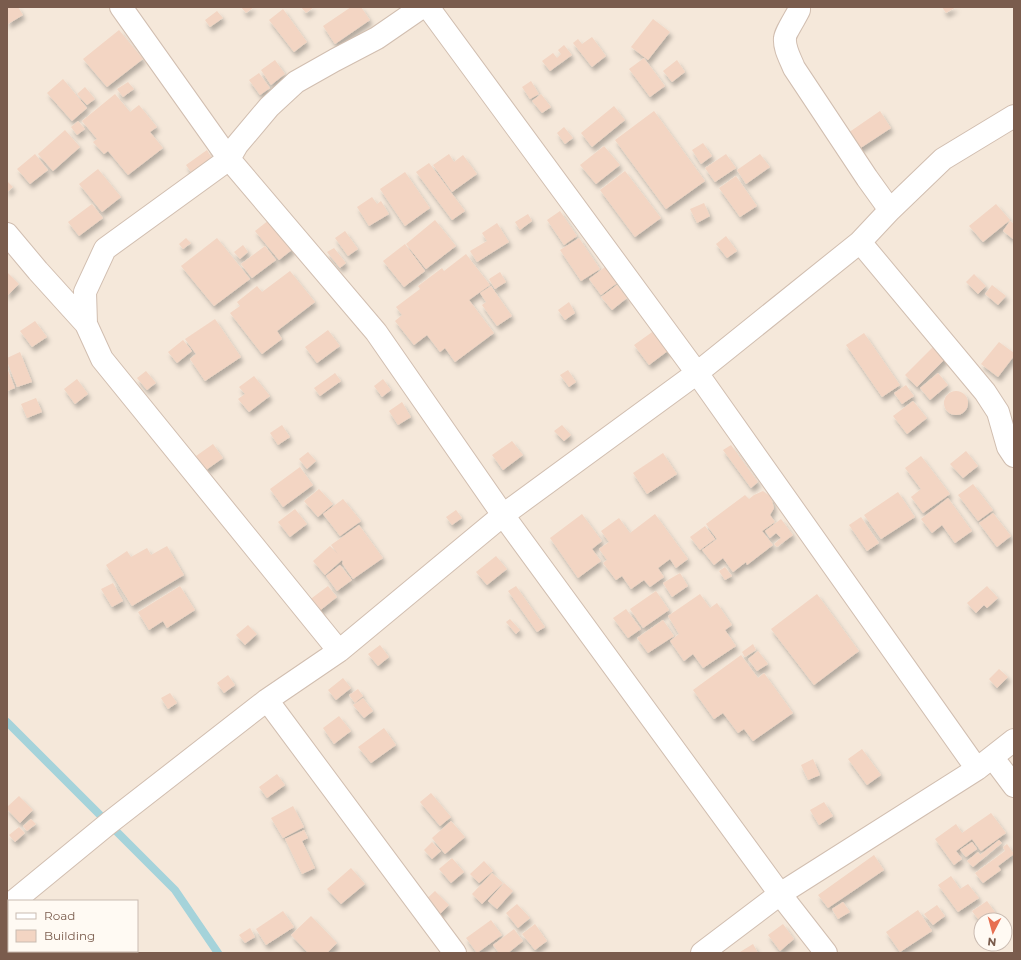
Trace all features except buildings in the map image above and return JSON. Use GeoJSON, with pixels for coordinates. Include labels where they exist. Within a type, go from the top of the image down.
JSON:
{"type":"FeatureCollection","features":[{"type":"Feature","properties":{"kind":"street"},"geometry":{"type":"LineString","coordinates":[[121,7],[229,159],[376,332],[503,515],[780,894],[826,953]]}},
{"type":"Feature","properties":{"kind":"street"},"geometry":{"type":"LineString","coordinates":[[86,324],[85,292],[106,249],[161,207],[229,159],[237,145],[269,107],[296,82],[377,38],[422,7]]}},
{"type":"Feature","properties":{"kind":"street"},"geometry":{"type":"LineString","coordinates":[[428,7],[985,763],[1014,786]]}},
{"type":"Feature","properties":{"kind":"street"},"geometry":{"type":"LineString","coordinates":[[799,7],[800,10],[785,36],[786,50],[794,68],[890,210]]}},
{"type":"Feature","properties":{"kind":"street"},"geometry":{"type":"LineString","coordinates":[[15,900],[109,823],[267,700],[339,651],[503,515],[697,373],[860,242],[890,210],[944,159],[1014,116]]}},
{"type":"Feature","properties":{"kind":"street"},"geometry":{"type":"LineString","coordinates":[[7,234],[86,324],[102,359],[339,651]]}},
{"type":"Feature","properties":{"kind":"street"},"geometry":{"type":"LineString","coordinates":[[860,242],[985,392],[998,412],[1008,447],[1014,456]]}},
{"type":"Feature","properties":{"kind":"street"},"geometry":{"type":"LineString","coordinates":[[267,700],[455,953]]}},
{"type":"Feature","properties":{"kind":"street"},"geometry":{"type":"LineString","coordinates":[[702,953],[780,894],[985,763],[1014,740]]}},
{"type":"Feature","properties":{"kind":"shaded area"},"geometry":{"type":"Polygon","coordinates":[[[7,7],[1014,7],[1014,953],[7,953],[7,7]]]}},
{"type":"Feature","properties":{"kind":"waterway"},"geometry":{"type":"LineString","coordinates":[[7,722],[175,890],[218,953]]}}]}
